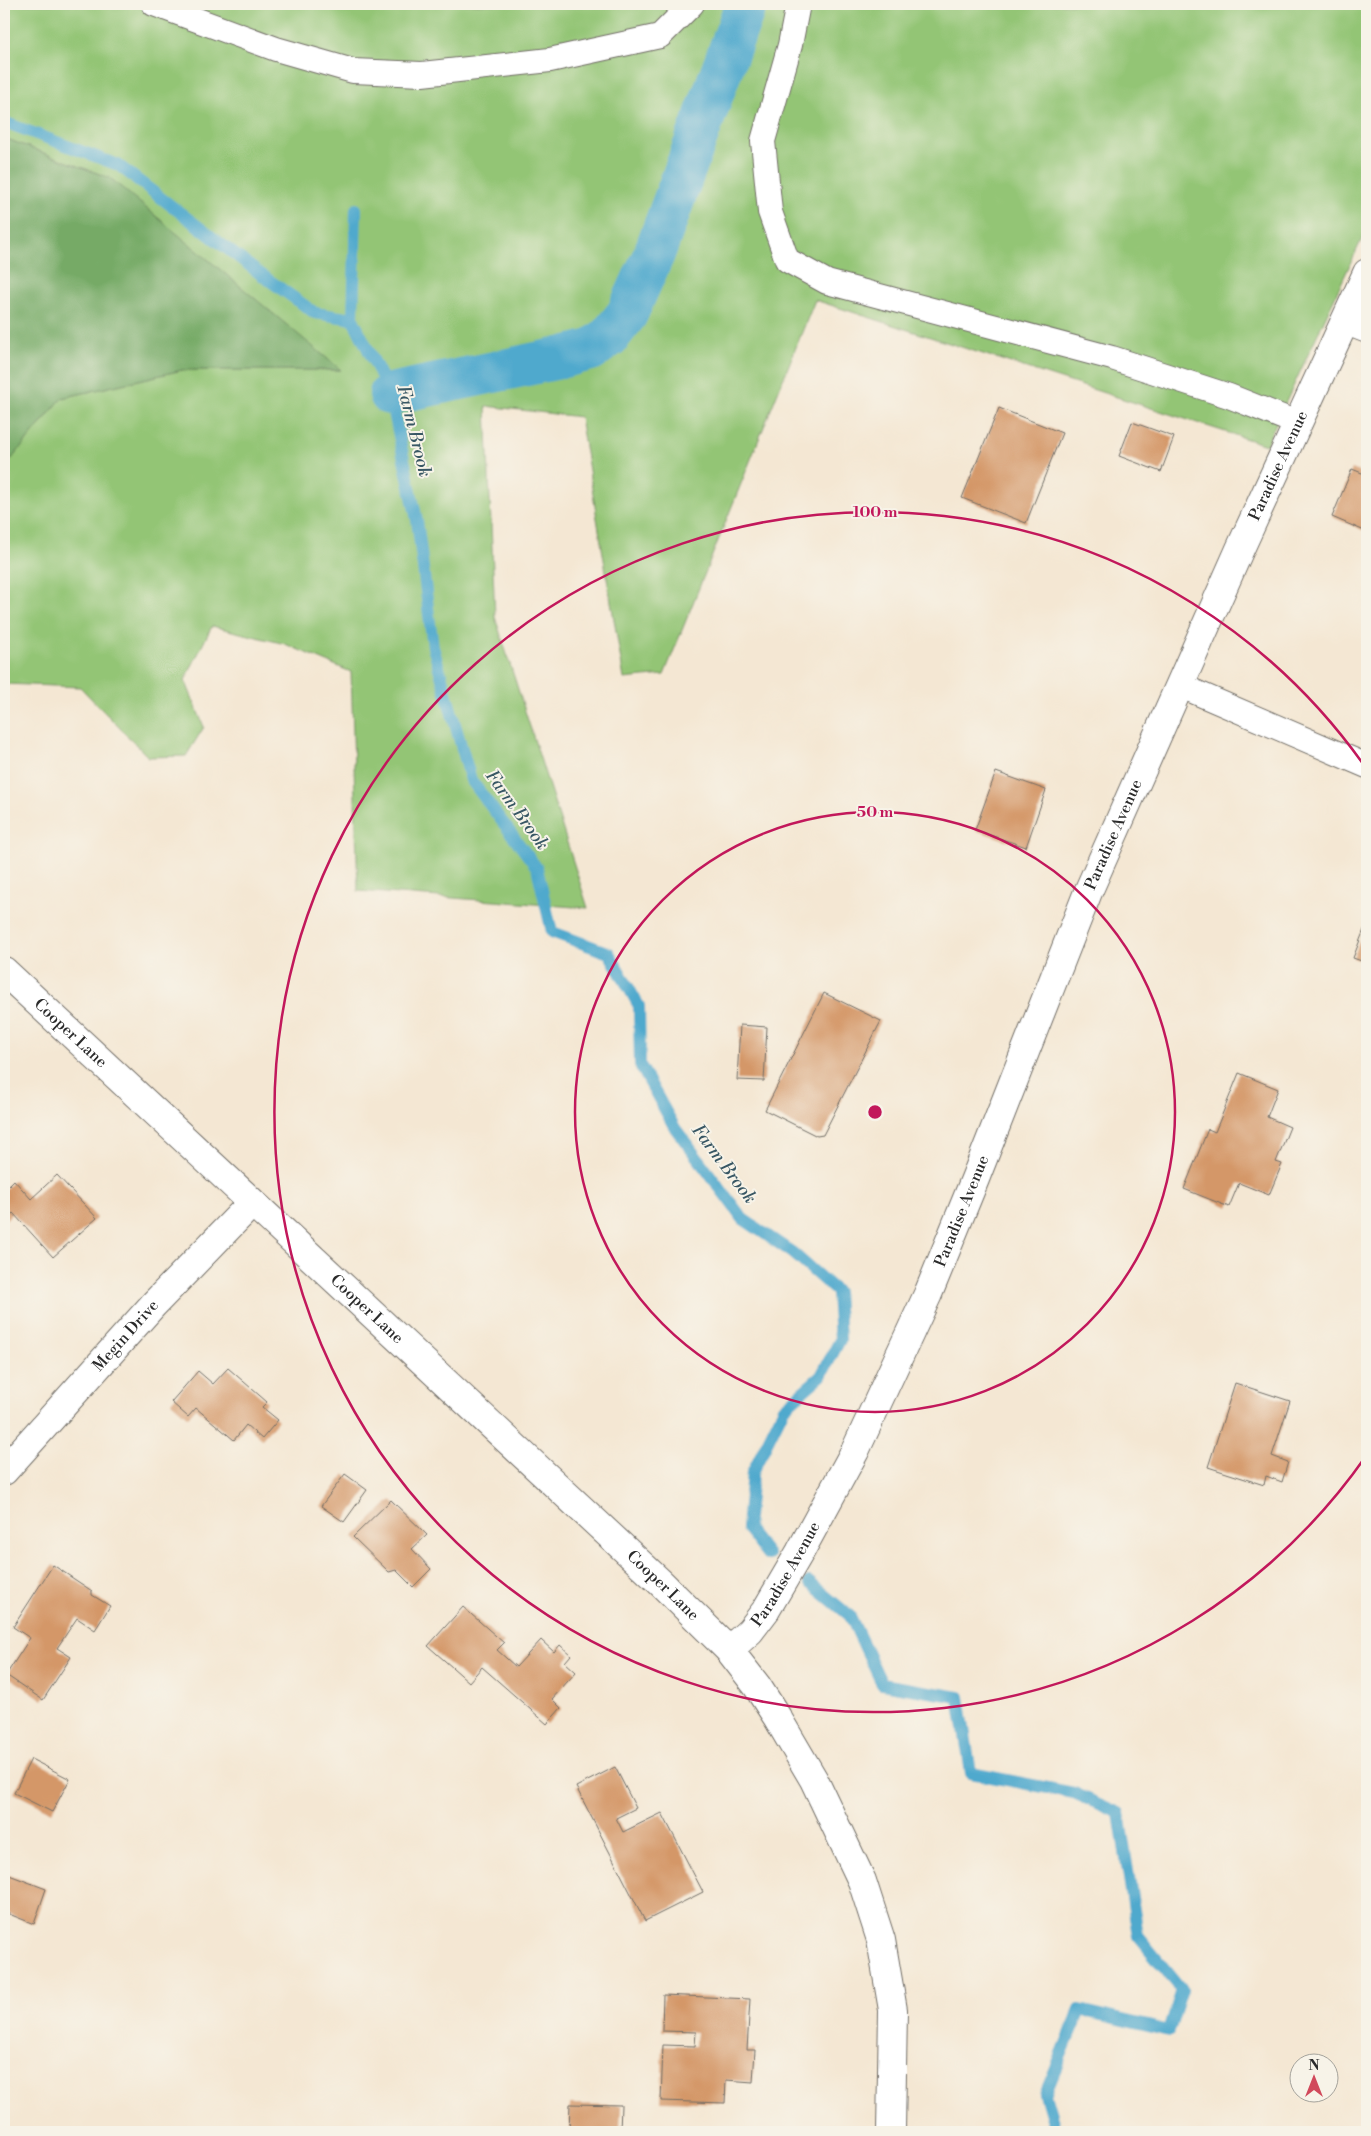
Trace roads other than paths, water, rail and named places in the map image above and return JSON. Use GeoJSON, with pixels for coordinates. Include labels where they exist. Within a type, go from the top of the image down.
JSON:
{"type":"FeatureCollection","features":[{"type":"Feature","properties":{"kind":"street","name":"Paradise Avenue"},"geometry":{"type":"LineString","coordinates":[[729,1650],[750,1631],[766,1610],[804,1544],[863,1434],[928,1294],[976,1179],[1088,892],[1179,685],[1298,423],[1356,327],[1367,273]]}},
{"type":"Feature","properties":{"kind":"street","name":"Cooper Lane"},"geometry":{"type":"LineString","coordinates":[[4,971],[661,1584],[729,1650]]}},
{"type":"Feature","properties":{"kind":"street","name":"Megin Drive"},"geometry":{"type":"LineString","coordinates":[[4,1470],[148,1311],[252,1202]]}},
{"type":"Feature","properties":{"kind":"street"},"geometry":{"type":"LineString","coordinates":[[729,1650],[757,1686],[809,1772],[862,1881],[881,1940],[893,2010],[891,2132]]}},
{"type":"Feature","properties":{"kind":"lane"},"geometry":{"type":"LineString","coordinates":[[154,4],[276,49],[353,71],[422,74],[550,60],[660,36],[692,4]]}},
{"type":"Feature","properties":{"kind":"lane"},"geometry":{"type":"LineString","coordinates":[[798,4],[790,45],[763,141],[770,212],[787,260],[828,282],[1112,358],[1229,396],[1298,423]]}},
{"type":"Feature","properties":{"kind":"lane"},"geometry":{"type":"LineString","coordinates":[[1179,685],[1367,766]]}},
{"type":"Feature","properties":{"kind":"waterway"},"geometry":{"type":"LineString","coordinates":[[390,394],[591,350],[609,337],[627,314],[654,254],[746,4]]}},
{"type":"Feature","properties":{"kind":"waterway"},"geometry":{"type":"LineString","coordinates":[[4,122],[118,165],[259,273],[315,313],[353,319]]}},
{"type":"Feature","properties":{"kind":"waterway","name":"Farm Brook"},"geometry":{"type":"LineString","coordinates":[[356,209],[353,319],[390,394],[417,520],[433,647],[471,780],[537,868],[552,932],[609,953],[639,1006],[640,1065],[675,1128],[743,1219],[793,1253],[837,1292],[840,1340],[821,1376],[784,1408],[752,1473],[747,1528],[768,1555]]}},
{"type":"Feature","properties":{"kind":"waterway"},"geometry":{"type":"LineString","coordinates":[[809,1582],[850,1616],[882,1684],[959,1697],[971,1773],[1074,1793],[1119,1813],[1138,1936],[1182,1990],[1169,2031],[1080,2010],[1045,2094],[1056,2132]]}}]}
